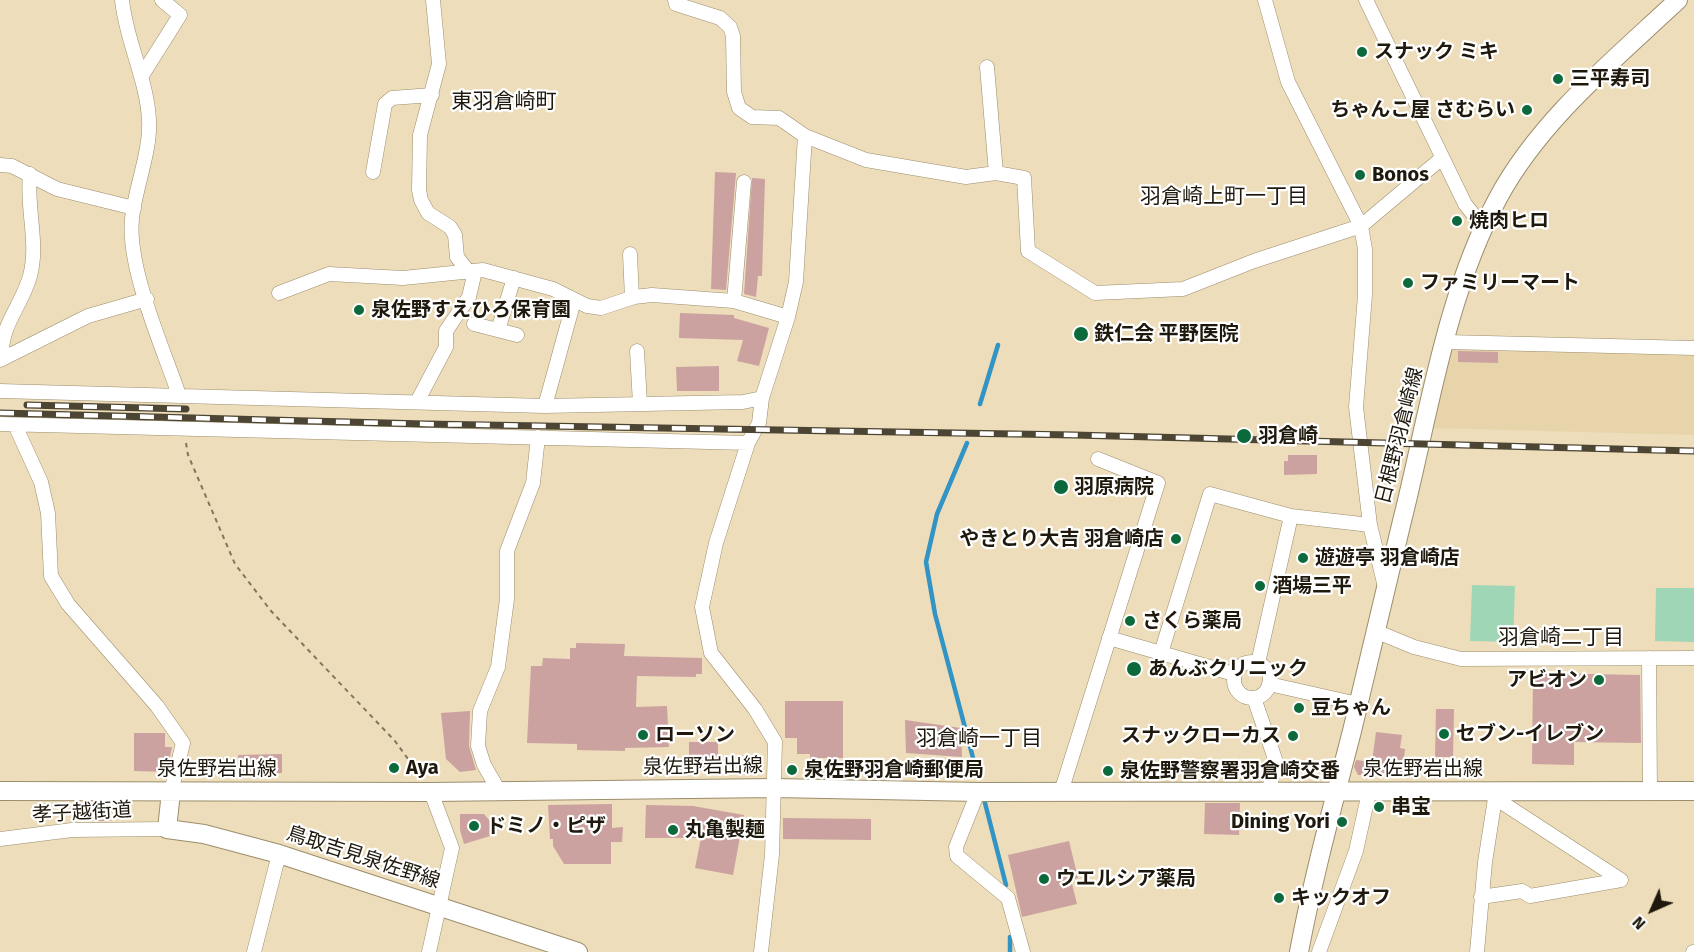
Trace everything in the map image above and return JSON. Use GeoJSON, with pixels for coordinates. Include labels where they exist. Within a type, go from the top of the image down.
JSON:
{"type":"FeatureCollection","features":[{"type":"Feature","properties":{"kind":"main road","name":"日根野羽倉崎線"},"geometry":{"type":"LineString","coordinates":[[1299,952],[1313,882],[1446,342],[1457,301],[1484,228],[1499,196],[1549,125],[1678,0]]}},
{"type":"Feature","properties":{"kind":"main road","name":"泉佐野岩出線"},"geometry":{"type":"LineString","coordinates":[[0,791],[431,792],[775,788],[978,792],[1369,792],[1495,795],[1694,791]]}},
{"type":"Feature","properties":{"kind":"main road"},"geometry":{"type":"LineString","coordinates":[[167,829],[171,792]]}},
{"type":"Feature","properties":{"kind":"main road","name":"鳥取吉見泉佐野線"},"geometry":{"type":"LineString","coordinates":[[167,829],[204,834],[279,854],[578,952]]}},
{"type":"Feature","properties":{"kind":"street"},"geometry":{"type":"LineString","coordinates":[[122,0],[125,26],[141,77],[149,122],[132,221],[135,261],[179,395]]}},
{"type":"Feature","properties":{"kind":"street"},"geometry":{"type":"LineString","coordinates":[[141,77],[180,15],[162,0]]}},
{"type":"Feature","properties":{"kind":"street"},"geometry":{"type":"LineString","coordinates":[[417,402],[446,347],[446,331],[469,297],[471,271],[457,257],[455,235],[450,227],[438,221],[421,200],[420,135],[439,64],[433,0]]}},
{"type":"Feature","properties":{"kind":"street"},"geometry":{"type":"LineString","coordinates":[[675,0],[676,4],[720,18],[730,27],[733,36],[734,92],[739,108],[752,117],[779,118],[805,135],[866,160],[966,177],[996,173],[1024,178],[1028,251],[1095,293],[1183,289],[1254,261],[1360,226],[1442,158]]}},
{"type":"Feature","properties":{"kind":"street"},"geometry":{"type":"LineString","coordinates":[[1264,0],[1288,82],[1360,226],[1365,249],[1365,295],[1356,407],[1370,525],[1386,589]]}},
{"type":"Feature","properties":{"kind":"street"},"geometry":{"type":"LineString","coordinates":[[1366,0],[1465,204],[1484,228]]}},
{"type":"Feature","properties":{"kind":"street"},"geometry":{"type":"LineString","coordinates":[[987,66],[996,173]]}},
{"type":"Feature","properties":{"kind":"street"},"geometry":{"type":"LineString","coordinates":[[373,172],[385,104],[392,98],[432,95]]}},
{"type":"Feature","properties":{"kind":"street"},"geometry":{"type":"LineString","coordinates":[[761,952],[772,855],[775,742],[755,709],[711,653],[702,607],[716,543],[748,443],[759,423],[762,398],[789,317],[800,243],[805,135]]}},
{"type":"Feature","properties":{"kind":"street"},"geometry":{"type":"LineString","coordinates":[[0,165],[12,166],[57,189],[134,208]]}},
{"type":"Feature","properties":{"kind":"street"},"geometry":{"type":"LineString","coordinates":[[30,174],[33,260],[24,291],[3,332],[0,343],[1,359],[88,316],[147,298]]}},
{"type":"Feature","properties":{"kind":"street"},"geometry":{"type":"LineString","coordinates":[[734,301],[744,182]]}},
{"type":"Feature","properties":{"kind":"street"},"geometry":{"type":"LineString","coordinates":[[630,254],[632,298]]}},
{"type":"Feature","properties":{"kind":"street"},"geometry":{"type":"LineString","coordinates":[[279,293],[329,274],[403,278],[471,271],[514,278],[553,289],[574,301],[601,308],[632,298],[652,295],[734,301],[789,317]]}},
{"type":"Feature","properties":{"kind":"street"},"geometry":{"type":"LineString","coordinates":[[498,330],[514,278]]}},
{"type":"Feature","properties":{"kind":"street"},"geometry":{"type":"LineString","coordinates":[[546,406],[574,301]]}},
{"type":"Feature","properties":{"kind":"street"},"geometry":{"type":"LineString","coordinates":[[474,324],[517,335]]}},
{"type":"Feature","properties":{"kind":"street"},"geometry":{"type":"LineString","coordinates":[[1446,342],[1694,348]]}},
{"type":"Feature","properties":{"kind":"street"},"geometry":{"type":"LineString","coordinates":[[637,351],[640,404]]}},
{"type":"Feature","properties":{"kind":"street"},"geometry":{"type":"LineString","coordinates":[[0,391],[546,406],[743,402],[762,398]]}},
{"type":"Feature","properties":{"kind":"street"},"geometry":{"type":"LineString","coordinates":[[0,424],[748,443]]}},
{"type":"Feature","properties":{"kind":"street"},"geometry":{"type":"LineString","coordinates":[[15,425],[41,482],[46,503],[51,576],[68,604],[157,706],[183,743],[171,792]]}},
{"type":"Feature","properties":{"kind":"street"},"geometry":{"type":"LineString","coordinates":[[499,791],[484,765],[478,746],[479,720],[498,667],[507,599],[507,551],[533,483],[538,437]]}},
{"type":"Feature","properties":{"kind":"street"},"geometry":{"type":"LineString","coordinates":[[1061,792],[1158,483],[1098,459]]}},
{"type":"Feature","properties":{"kind":"street"},"geometry":{"type":"LineString","coordinates":[[1161,653],[1210,494],[1291,516],[1370,525]]}},
{"type":"Feature","properties":{"kind":"street"},"geometry":{"type":"LineString","coordinates":[[1258,663],[1291,516]]}},
{"type":"Feature","properties":{"kind":"street"},"geometry":{"type":"LineString","coordinates":[[1375,631],[1414,646],[1461,658],[1694,658]]}},
{"type":"Feature","properties":{"kind":"street"},"geometry":{"type":"LineString","coordinates":[[1109,638],[1234,674]]}},
{"type":"Feature","properties":{"kind":"street"},"geometry":{"type":"LineString","coordinates":[[1649,658],[1650,792]]}},
{"type":"Feature","properties":{"kind":"street"},"geometry":{"type":"LineString","coordinates":[[1258,663],[1267,670],[1269,684],[1265,692],[1254,698],[1242,695],[1233,680],[1234,674],[1241,665],[1258,663]]}},
{"type":"Feature","properties":{"kind":"street"},"geometry":{"type":"LineString","coordinates":[[1269,684],[1358,704]]}},
{"type":"Feature","properties":{"kind":"street"},"geometry":{"type":"LineString","coordinates":[[1254,698],[1275,759],[1269,792]]}},
{"type":"Feature","properties":{"kind":"street"},"geometry":{"type":"LineString","coordinates":[[429,952],[452,848],[431,792]]}},
{"type":"Feature","properties":{"kind":"street"},"geometry":{"type":"LineString","coordinates":[[978,792],[956,847],[957,856],[1008,898],[1023,952]]}},
{"type":"Feature","properties":{"kind":"street"},"geometry":{"type":"LineString","coordinates":[[1318,952],[1356,851],[1369,792]]}},
{"type":"Feature","properties":{"kind":"street"},"geometry":{"type":"LineString","coordinates":[[1477,952],[1481,897],[1495,795],[1621,880],[1530,896],[1522,891],[1481,897]]}},
{"type":"Feature","properties":{"kind":"street","name":"孝子越街道"},"geometry":{"type":"LineString","coordinates":[[0,839],[72,830],[167,829]]}},
{"type":"Feature","properties":{"kind":"street"},"geometry":{"type":"LineString","coordinates":[[254,952],[279,854]]}},
{"type":"Feature","properties":{"kind":"path"},"geometry":{"type":"LineString","coordinates":[[184,429],[188,455],[235,564],[272,611],[395,741],[431,792]]}},
{"type":"Feature","properties":{"kind":"shaded area"},"geometry":{"type":"Polygon","coordinates":[[[1457,346],[1694,352],[1694,435],[1432,428],[1452,350],[1457,346]]]}},
{"type":"Feature","properties":{"kind":"green space"},"geometry":{"type":"Polygon","coordinates":[[[1472,585],[1515,586],[1513,642],[1470,641],[1472,585]]]}},
{"type":"Feature","properties":{"kind":"green space"},"geometry":{"type":"Polygon","coordinates":[[[1656,588],[1694,588],[1694,642],[1655,641],[1656,588]]]}},
{"type":"Feature","properties":{"kind":"building"},"geometry":{"type":"Polygon","coordinates":[[[715,172],[736,173],[726,290],[711,289],[715,172]]]}},
{"type":"Feature","properties":{"kind":"building"},"geometry":{"type":"Polygon","coordinates":[[[752,178],[765,179],[762,276],[758,276],[756,297],[744,294],[752,178]]]}},
{"type":"Feature","properties":{"kind":"building"},"geometry":{"type":"Polygon","coordinates":[[[680,313],[734,315],[734,318],[769,328],[759,366],[737,361],[743,340],[679,338],[680,313]]]}},
{"type":"Feature","properties":{"kind":"building"},"geometry":{"type":"Polygon","coordinates":[[[1458,351],[1498,352],[1498,363],[1458,362],[1458,351]]]}},
{"type":"Feature","properties":{"kind":"building"},"geometry":{"type":"Polygon","coordinates":[[[719,366],[719,391],[677,391],[676,367],[719,366]]]}},
{"type":"Feature","properties":{"kind":"building"},"geometry":{"type":"Polygon","coordinates":[[[1288,455],[1317,455],[1317,474],[1284,475],[1284,461],[1288,461],[1288,455]]]}},
{"type":"Feature","properties":{"kind":"building"},"geometry":{"type":"Polygon","coordinates":[[[576,643],[625,644],[624,656],[702,658],[702,674],[696,674],[696,677],[637,676],[636,707],[667,706],[669,747],[625,748],[625,751],[577,750],[577,744],[527,743],[531,666],[542,666],[543,658],[570,659],[570,648],[576,648],[576,643]]]}},
{"type":"Feature","properties":{"kind":"building"},"geometry":{"type":"Polygon","coordinates":[[[1533,673],[1640,675],[1641,743],[1574,742],[1574,765],[1532,764],[1533,673]]]}},
{"type":"Feature","properties":{"kind":"building"},"geometry":{"type":"Polygon","coordinates":[[[785,701],[843,701],[843,758],[810,758],[810,754],[797,754],[797,738],[785,738],[785,701]]]}},
{"type":"Feature","properties":{"kind":"building"},"geometry":{"type":"Polygon","coordinates":[[[1436,709],[1454,709],[1453,757],[1435,757],[1436,709]]]}},
{"type":"Feature","properties":{"kind":"building"},"geometry":{"type":"Polygon","coordinates":[[[470,711],[469,746],[476,770],[460,772],[446,759],[441,713],[470,711]]]}},
{"type":"Feature","properties":{"kind":"building"},"geometry":{"type":"Polygon","coordinates":[[[905,720],[961,728],[962,757],[906,753],[905,720]]]}},
{"type":"Feature","properties":{"kind":"building"},"geometry":{"type":"Polygon","coordinates":[[[1376,732],[1402,735],[1400,748],[1405,749],[1402,775],[1358,775],[1354,767],[1356,760],[1372,762],[1376,732]]]}},
{"type":"Feature","properties":{"kind":"building"},"geometry":{"type":"Polygon","coordinates":[[[134,733],[165,733],[165,747],[172,747],[167,772],[134,771],[134,733]]]}},
{"type":"Feature","properties":{"kind":"building"},"geometry":{"type":"Polygon","coordinates":[[[689,742],[718,742],[718,772],[689,771],[689,742]]]}},
{"type":"Feature","properties":{"kind":"building"},"geometry":{"type":"Polygon","coordinates":[[[282,754],[282,773],[239,775],[238,755],[282,754]]]}},
{"type":"Feature","properties":{"kind":"building"},"geometry":{"type":"Polygon","coordinates":[[[82,803],[107,804],[112,809],[111,821],[81,821],[82,803]]]}},
{"type":"Feature","properties":{"kind":"building"},"geometry":{"type":"Polygon","coordinates":[[[1205,803],[1240,803],[1239,835],[1204,834],[1205,803]]]}},
{"type":"Feature","properties":{"kind":"building"},"geometry":{"type":"Polygon","coordinates":[[[612,804],[612,828],[623,827],[622,842],[611,842],[611,864],[564,864],[553,846],[553,839],[550,839],[548,805],[612,804]]]}},
{"type":"Feature","properties":{"kind":"building"},"geometry":{"type":"Polygon","coordinates":[[[646,805],[693,806],[744,815],[733,875],[695,868],[701,838],[645,838],[646,805]]]}},
{"type":"Feature","properties":{"kind":"building"},"geometry":{"type":"Polygon","coordinates":[[[460,814],[484,814],[490,821],[490,836],[464,844],[460,830],[460,814]]]}},
{"type":"Feature","properties":{"kind":"building"},"geometry":{"type":"Polygon","coordinates":[[[783,818],[871,819],[871,840],[783,839],[783,818]]]}},
{"type":"Feature","properties":{"kind":"building","name":"ウエルシア薬局"},"geometry":{"type":"Polygon","coordinates":[[[1069,841],[1078,878],[1071,880],[1077,904],[1022,917],[1008,855],[1069,841]]]}},
{"type":"Feature","properties":{"kind":"waterway"},"geometry":{"type":"LineString","coordinates":[[980,404],[998,345]]}},
{"type":"Feature","properties":{"kind":"waterway"},"geometry":{"type":"LineString","coordinates":[[967,443],[937,514],[926,562],[935,614],[977,773]]}},
{"type":"Feature","properties":{"kind":"waterway"},"geometry":{"type":"LineString","coordinates":[[985,803],[1006,885]]}},
{"type":"Feature","properties":{"kind":"waterway"},"geometry":{"type":"LineString","coordinates":[[1010,937],[1010,952]]}},
{"type":"Feature","properties":{"kind":"railway"},"geometry":{"type":"LineString","coordinates":[[27,405],[186,409]]}},
{"type":"Feature","properties":{"kind":"railway"},"geometry":{"type":"LineString","coordinates":[[0,413],[425,424],[1074,435],[1694,451]]}},
{"type":"Feature","properties":{"kind":"place","name":"スナック ミキ"},"geometry":{"type":"Point","coordinates":[1362,52]}},
{"type":"Feature","properties":{"kind":"place","name":"三平寿司"},"geometry":{"type":"Point","coordinates":[1558,79]}},
{"type":"Feature","properties":{"kind":"place","name":"ちゃんこ屋 さむらい"},"geometry":{"type":"Point","coordinates":[1527,110]}},
{"type":"Feature","properties":{"kind":"place","name":"Bonos"},"geometry":{"type":"Point","coordinates":[1360,175]}},
{"type":"Feature","properties":{"kind":"place","name":"焼肉ヒロ"},"geometry":{"type":"Point","coordinates":[1457,221]}},
{"type":"Feature","properties":{"kind":"place","name":"ファミリーマート"},"geometry":{"type":"Point","coordinates":[1408,283]}},
{"type":"Feature","properties":{"kind":"place","name":"泉佐野すえひろ保育園"},"geometry":{"type":"Point","coordinates":[359,310]}},
{"type":"Feature","properties":{"kind":"place","name":"鉄仁会 平野医院"},"geometry":{"type":"Point","coordinates":[1081,334]}},
{"type":"Feature","properties":{"kind":"place","name":"羽倉崎"},"geometry":{"type":"Point","coordinates":[1244,436]}},
{"type":"Feature","properties":{"kind":"place","name":"羽原病院"},"geometry":{"type":"Point","coordinates":[1061,487]}},
{"type":"Feature","properties":{"kind":"place","name":"やきとり大吉 羽倉崎店"},"geometry":{"type":"Point","coordinates":[1176,539]}},
{"type":"Feature","properties":{"kind":"place","name":"遊遊亭 羽倉崎店"},"geometry":{"type":"Point","coordinates":[1303,558]}},
{"type":"Feature","properties":{"kind":"place","name":"酒場三平"},"geometry":{"type":"Point","coordinates":[1260,586]}},
{"type":"Feature","properties":{"kind":"place","name":"さくら薬局"},"geometry":{"type":"Point","coordinates":[1130,621]}},
{"type":"Feature","properties":{"kind":"place","name":"あんぶクリニック"},"geometry":{"type":"Point","coordinates":[1134,669]}},
{"type":"Feature","properties":{"kind":"place","name":"アビオン"},"geometry":{"type":"Point","coordinates":[1599,680]}},
{"type":"Feature","properties":{"kind":"place","name":"豆ちゃん"},"geometry":{"type":"Point","coordinates":[1299,708]}},
{"type":"Feature","properties":{"kind":"place","name":"セブン-イレブン"},"geometry":{"type":"Point","coordinates":[1444,734]}},
{"type":"Feature","properties":{"kind":"place","name":"ローソン"},"geometry":{"type":"Point","coordinates":[643,735]}},
{"type":"Feature","properties":{"kind":"place","name":"スナックローカス"},"geometry":{"type":"Point","coordinates":[1293,736]}},
{"type":"Feature","properties":{"kind":"place","name":"Aya"},"geometry":{"type":"Point","coordinates":[394,768]}},
{"type":"Feature","properties":{"kind":"place","name":"泉佐野羽倉崎郵便局"},"geometry":{"type":"Point","coordinates":[792,770]}},
{"type":"Feature","properties":{"kind":"place","name":"泉佐野警察署羽倉崎交番"},"geometry":{"type":"Point","coordinates":[1108,771]}},
{"type":"Feature","properties":{"kind":"place","name":"串宝"},"geometry":{"type":"Point","coordinates":[1379,807]}},
{"type":"Feature","properties":{"kind":"place","name":"Dining Yori"},"geometry":{"type":"Point","coordinates":[1342,822]}},
{"type":"Feature","properties":{"kind":"place","name":"ドミノ・ピザ"},"geometry":{"type":"Point","coordinates":[474,826]}},
{"type":"Feature","properties":{"kind":"place","name":"丸亀製麺"},"geometry":{"type":"Point","coordinates":[673,830]}},
{"type":"Feature","properties":{"kind":"place","name":"ウエルシア薬局"},"geometry":{"type":"Point","coordinates":[1044,879]}},
{"type":"Feature","properties":{"kind":"place","name":"キックオフ"},"geometry":{"type":"Point","coordinates":[1279,898]}},
{"type":"Feature","properties":{"kind":"district","name":"東羽倉崎町"},"geometry":{"type":"Point","coordinates":[504,102]}},
{"type":"Feature","properties":{"kind":"district","name":"羽倉崎上町一丁目"},"geometry":{"type":"Point","coordinates":[1224,197]}},
{"type":"Feature","properties":{"kind":"district","name":"羽倉崎二丁目"},"geometry":{"type":"Point","coordinates":[1561,638]}},
{"type":"Feature","properties":{"kind":"district","name":"羽倉崎一丁目"},"geometry":{"type":"Point","coordinates":[979,739]}}]}
